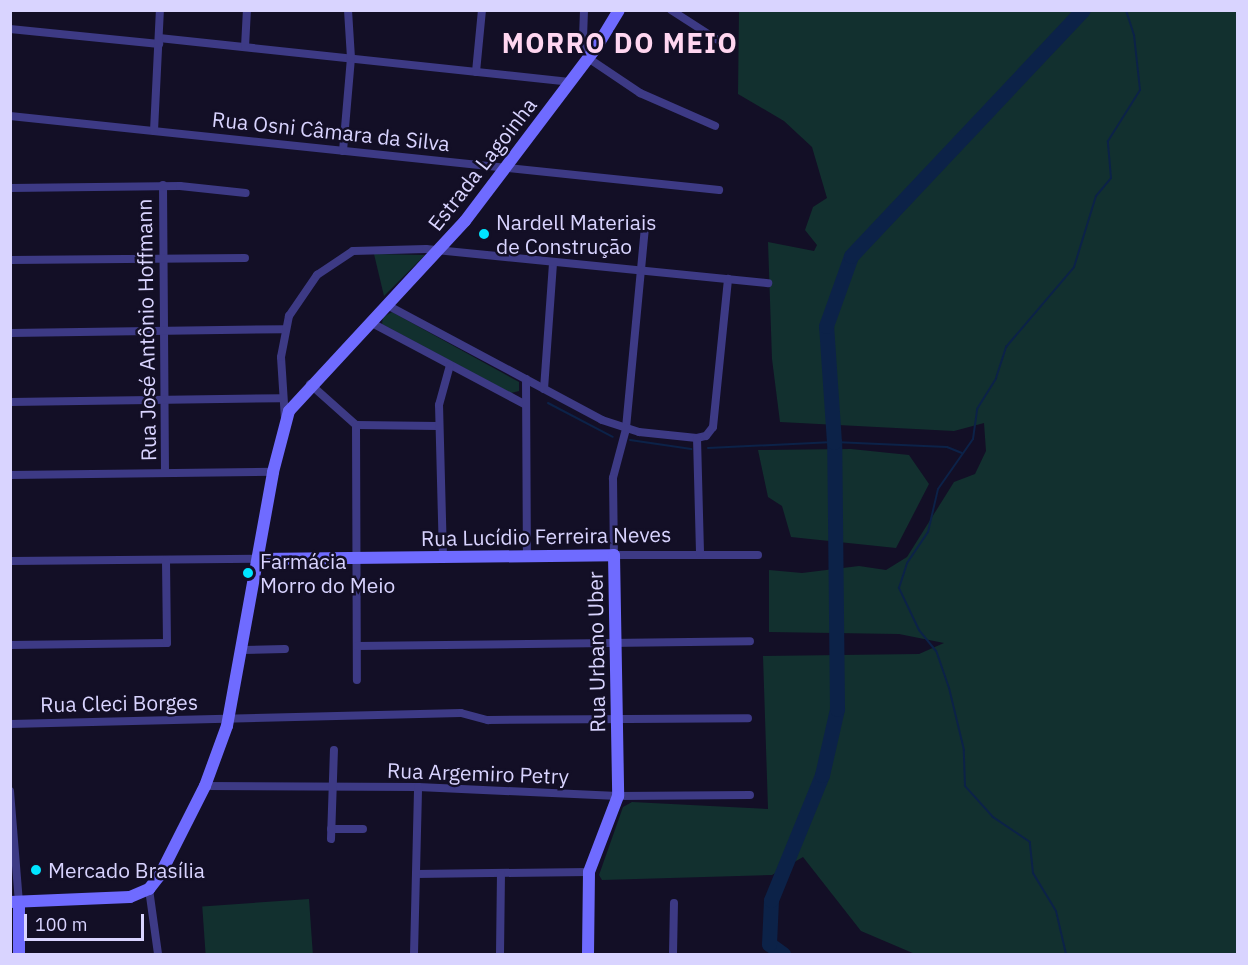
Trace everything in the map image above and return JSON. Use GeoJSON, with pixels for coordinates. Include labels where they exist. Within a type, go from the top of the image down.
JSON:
{"type":"FeatureCollection","features":[{"type":"Feature","properties":{"kind":"main road","name":"Estrada Lagoinha"},"geometry":{"type":"LineString","coordinates":[[440,251],[588,58],[619,10]]}},
{"type":"Feature","properties":{"kind":"main road"},"geometry":{"type":"LineString","coordinates":[[285,420],[310,384],[440,251]]}},
{"type":"Feature","properties":{"kind":"main road","name":"Estrada Lagoinha"},"geometry":{"type":"LineString","coordinates":[[149,889],[166,867],[205,786],[229,718],[273,472],[285,420]]}},
{"type":"Feature","properties":{"kind":"main road","name":"Rua Lucídio Ferreira Neves"},"geometry":{"type":"LineString","coordinates":[[258,559],[614,555]]}},
{"type":"Feature","properties":{"kind":"main road","name":"Rua Urbano Uber"},"geometry":{"type":"LineString","coordinates":[[589,872],[618,796],[614,555]]}},
{"type":"Feature","properties":{"kind":"main road"},"geometry":{"type":"LineString","coordinates":[[588,954],[589,872]]}},
{"type":"Feature","properties":{"kind":"main road"},"geometry":{"type":"LineString","coordinates":[[19,954],[15,902],[120,899],[149,889]]}},
{"type":"Feature","properties":{"kind":"street"},"geometry":{"type":"LineString","coordinates":[[154,131],[160,10]]}},
{"type":"Feature","properties":{"kind":"street"},"geometry":{"type":"LineString","coordinates":[[245,47],[247,10]]}},
{"type":"Feature","properties":{"kind":"street"},"geometry":{"type":"LineString","coordinates":[[343,151],[351,58],[348,10]]}},
{"type":"Feature","properties":{"kind":"street"},"geometry":{"type":"LineString","coordinates":[[477,72],[482,10]]}},
{"type":"Feature","properties":{"kind":"street"},"geometry":{"type":"LineString","coordinates":[[584,10],[583,46],[588,58],[640,93],[715,126]]}},
{"type":"Feature","properties":{"kind":"street"},"geometry":{"type":"LineString","coordinates":[[671,10],[716,39]]}},
{"type":"Feature","properties":{"kind":"street"},"geometry":{"type":"LineString","coordinates":[[10,29],[245,47],[570,82]]}},
{"type":"Feature","properties":{"kind":"street","name":"Rua Osni Câmara da Silva"},"geometry":{"type":"LineString","coordinates":[[10,116],[719,190]]}},
{"type":"Feature","properties":{"kind":"street"},"geometry":{"type":"LineString","coordinates":[[10,188],[163,186],[246,193]]}},
{"type":"Feature","properties":{"kind":"street","name":"Rua José Antônio Hoffmann"},"geometry":{"type":"LineString","coordinates":[[163,186],[165,473]]}},
{"type":"Feature","properties":{"kind":"street","name":"Rua Urbano Uber"},"geometry":{"type":"LineString","coordinates":[[614,555],[613,478],[626,429],[645,227]]}},
{"type":"Feature","properties":{"kind":"street","name":"Estrada Lagoinha"},"geometry":{"type":"LineString","coordinates":[[285,420],[282,398],[285,329],[304,289],[345,255],[370,248],[440,251]]}},
{"type":"Feature","properties":{"kind":"street"},"geometry":{"type":"LineString","coordinates":[[440,251],[768,283]]}},
{"type":"Feature","properties":{"kind":"street"},"geometry":{"type":"LineString","coordinates":[[10,261],[245,258]]}},
{"type":"Feature","properties":{"kind":"street"},"geometry":{"type":"LineString","coordinates":[[544,389],[553,262]]}},
{"type":"Feature","properties":{"kind":"street"},"geometry":{"type":"LineString","coordinates":[[387,305],[544,389],[626,429],[697,438],[711,432],[728,279]]}},
{"type":"Feature","properties":{"kind":"street"},"geometry":{"type":"LineString","coordinates":[[370,322],[524,404]]}},
{"type":"Feature","properties":{"kind":"street"},"geometry":{"type":"LineString","coordinates":[[10,333],[285,329]]}},
{"type":"Feature","properties":{"kind":"street"},"geometry":{"type":"LineString","coordinates":[[443,557],[438,426],[440,389],[450,365]]}},
{"type":"Feature","properties":{"kind":"street"},"geometry":{"type":"LineString","coordinates":[[526,379],[524,404],[527,556]]}},
{"type":"Feature","properties":{"kind":"street"},"geometry":{"type":"LineString","coordinates":[[310,384],[356,424],[438,426]]}},
{"type":"Feature","properties":{"kind":"street"},"geometry":{"type":"LineString","coordinates":[[10,402],[282,398]]}},
{"type":"Feature","properties":{"kind":"street"},"geometry":{"type":"LineString","coordinates":[[356,424],[357,680]]}},
{"type":"Feature","properties":{"kind":"street"},"geometry":{"type":"LineString","coordinates":[[697,438],[700,554]]}},
{"type":"Feature","properties":{"kind":"street"},"geometry":{"type":"LineString","coordinates":[[10,475],[273,472]]}},
{"type":"Feature","properties":{"kind":"street","name":"Rua Lucídio Ferreira Neves"},"geometry":{"type":"LineString","coordinates":[[614,555],[758,555]]}},
{"type":"Feature","properties":{"kind":"street","name":"Rua Lucídio Ferreira Neves"},"geometry":{"type":"LineString","coordinates":[[10,561],[258,559]]}},
{"type":"Feature","properties":{"kind":"street"},"geometry":{"type":"LineString","coordinates":[[10,645],[167,643],[166,560]]}},
{"type":"Feature","properties":{"kind":"street"},"geometry":{"type":"LineString","coordinates":[[357,646],[750,641]]}},
{"type":"Feature","properties":{"kind":"street"},"geometry":{"type":"LineString","coordinates":[[242,650],[285,649]]}},
{"type":"Feature","properties":{"kind":"street","name":"Rua Cleci Borges"},"geometry":{"type":"LineString","coordinates":[[10,724],[461,713],[488,720],[748,718]]}},
{"type":"Feature","properties":{"kind":"street"},"geometry":{"type":"LineString","coordinates":[[331,839],[334,750]]}},
{"type":"Feature","properties":{"kind":"street","name":"Rua Argemiro Petry"},"geometry":{"type":"LineString","coordinates":[[205,786],[418,787],[618,796],[750,795]]}},
{"type":"Feature","properties":{"kind":"street"},"geometry":{"type":"LineString","coordinates":[[414,954],[418,787]]}},
{"type":"Feature","properties":{"kind":"street"},"geometry":{"type":"LineString","coordinates":[[10,790],[15,902]]}},
{"type":"Feature","properties":{"kind":"street"},"geometry":{"type":"LineString","coordinates":[[331,829],[363,829]]}},
{"type":"Feature","properties":{"kind":"street"},"geometry":{"type":"LineString","coordinates":[[416,874],[589,872]]}},
{"type":"Feature","properties":{"kind":"street"},"geometry":{"type":"LineString","coordinates":[[500,954],[501,874]]}},
{"type":"Feature","properties":{"kind":"street"},"geometry":{"type":"LineString","coordinates":[[149,889],[158,954]]}},
{"type":"Feature","properties":{"kind":"street"},"geometry":{"type":"LineString","coordinates":[[673,954],[674,903]]}},
{"type":"Feature","properties":{"kind":"green space"},"geometry":{"type":"Polygon","coordinates":[[[739,11],[1237,11],[1237,954],[915,954],[861,931],[803,857],[772,875],[602,880],[599,875],[623,807],[632,802],[768,809],[763,656],[919,654],[944,643],[899,634],[769,632],[769,570],[802,573],[859,566],[886,570],[907,557],[954,482],[975,474],[986,451],[984,423],[954,431],[780,422],[772,359],[768,242],[814,251],[817,245],[805,230],[813,207],[827,198],[812,147],[784,121],[738,94],[739,11]]]}},
{"type":"Feature","properties":{"kind":"green space"},"geometry":{"type":"Polygon","coordinates":[[[374,254],[425,255],[384,296],[374,254]]]}},
{"type":"Feature","properties":{"kind":"green space"},"geometry":{"type":"Polygon","coordinates":[[[392,312],[519,382],[519,391],[511,393],[382,324],[383,317],[392,312]]]}},
{"type":"Feature","properties":{"kind":"green space"},"geometry":{"type":"Polygon","coordinates":[[[851,449],[909,455],[929,484],[896,548],[791,537],[782,506],[768,497],[758,450],[851,449]]]}},
{"type":"Feature","properties":{"kind":"green space"},"geometry":{"type":"Polygon","coordinates":[[[309,899],[313,954],[206,954],[202,906],[309,899]]]}},
{"type":"Feature","properties":{"kind":"waterway"},"geometry":{"type":"LineString","coordinates":[[783,954],[769,944],[771,900],[822,775],[837,709],[834,442],[826,326],[851,256],[1083,10]]}},
{"type":"Feature","properties":{"kind":"waterway"},"geometry":{"type":"LineString","coordinates":[[1066,954],[1056,911],[1033,873],[1030,842],[993,817],[965,786],[964,750],[949,688],[936,651],[919,630],[899,588],[907,563],[928,532],[938,489],[973,439],[977,409],[996,378],[1006,347],[1074,267],[1096,196],[1111,178],[1108,141],[1140,90],[1134,35],[1126,10]]}},
{"type":"Feature","properties":{"kind":"waterway"},"geometry":{"type":"LineString","coordinates":[[548,403],[613,437]]}},
{"type":"Feature","properties":{"kind":"waterway"},"geometry":{"type":"LineString","coordinates":[[630,440],[691,449]]}},
{"type":"Feature","properties":{"kind":"waterway"},"geometry":{"type":"LineString","coordinates":[[708,448],[834,442],[947,447],[962,453]]}},
{"type":"Feature","properties":{"kind":"place","name":"Nardell Materiais de Construção"},"geometry":{"type":"Point","coordinates":[484,234]}},
{"type":"Feature","properties":{"kind":"place","name":"Farmácia Morro do Meio"},"geometry":{"type":"Point","coordinates":[248,573]}},
{"type":"Feature","properties":{"kind":"place","name":"Mercado Brasília"},"geometry":{"type":"Point","coordinates":[36,870]}},
{"type":"Feature","properties":{"kind":"district","name":"MORRO DO MEIO"},"geometry":{"type":"Point","coordinates":[620,43]}}]}
